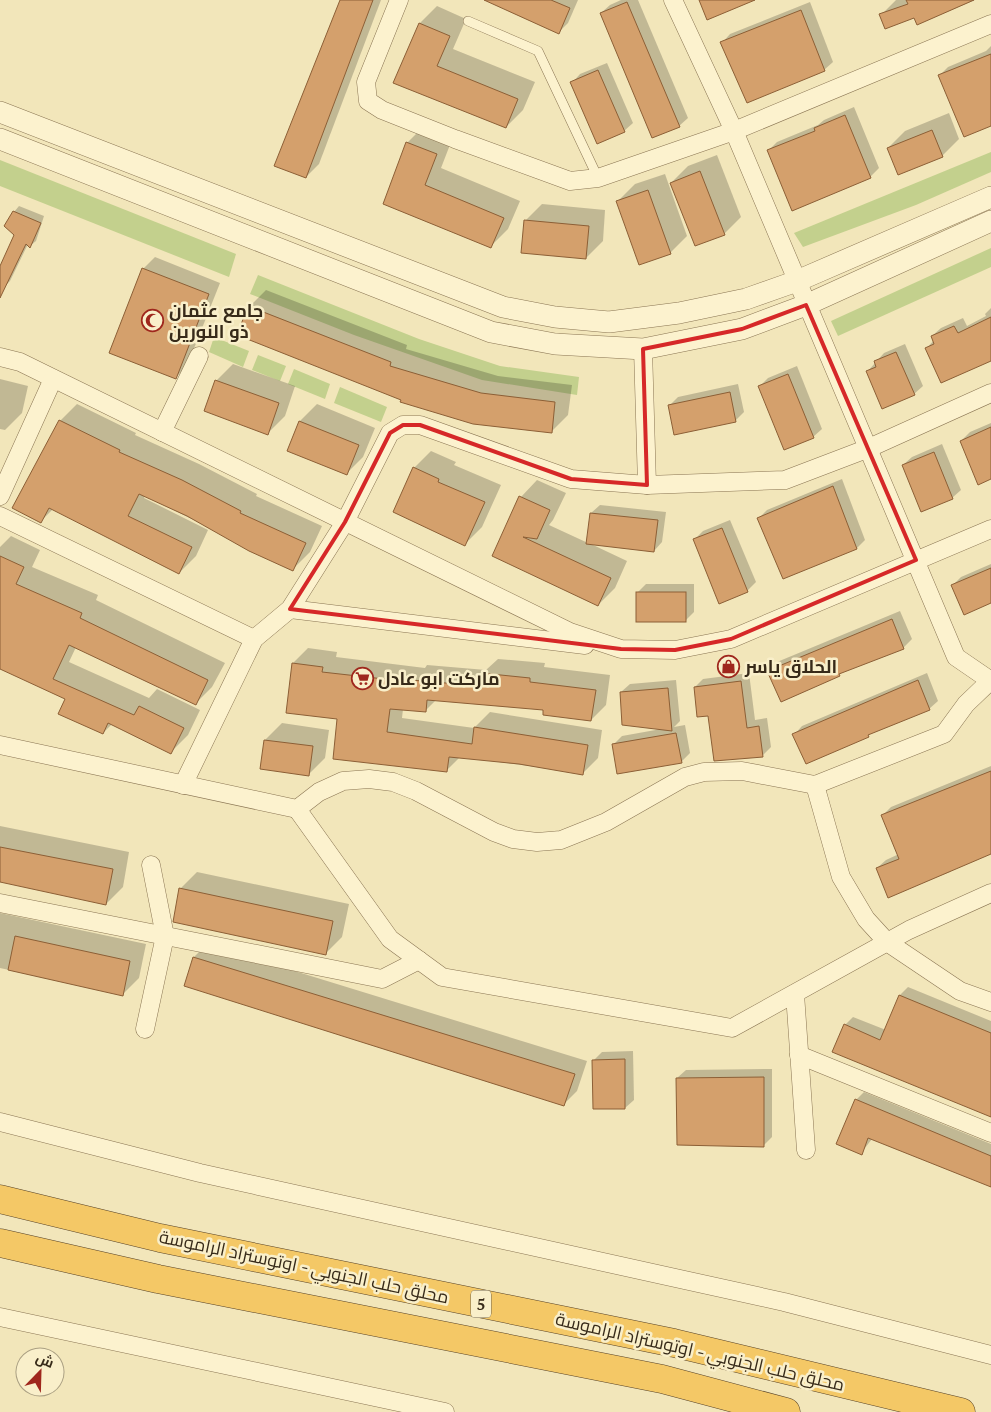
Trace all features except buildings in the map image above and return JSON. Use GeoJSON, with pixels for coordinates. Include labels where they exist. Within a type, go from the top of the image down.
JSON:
{"type":"FeatureCollection","features":[{"type":"Feature","properties":{"kind":"highway","name":"محلق حلب الجنوبي - اوتوستراد الراموسة"},"geometry":{"type":"LineString","coordinates":[[0,1199],[160,1238],[674,1344],[960,1412]]}},
{"type":"Feature","properties":{"kind":"highway","name":"محلق حلب الجنوبي - اوتوستراد الراموسة"},"geometry":{"type":"LineString","coordinates":[[0,1244],[158,1279],[662,1379],[786,1412]]}},
{"type":"Feature","properties":{"kind":"street"},"geometry":{"type":"LineString","coordinates":[[399,0],[366,82],[368,101],[382,110],[455,140],[570,181],[598,178],[734,131],[991,24]]}},
{"type":"Feature","properties":{"kind":"street"},"geometry":{"type":"LineString","coordinates":[[297,809],[319,792],[343,781],[369,779],[393,782],[494,832],[513,839],[537,842],[561,840],[606,822],[685,777],[704,772],[742,771],[815,785],[944,734],[966,704],[990,681],[956,657],[734,131],[673,0]]}},
{"type":"Feature","properties":{"kind":"street"},"geometry":{"type":"LineString","coordinates":[[0,112],[503,307],[555,317],[609,322],[679,314],[746,299],[797,281],[991,197]]}},
{"type":"Feature","properties":{"kind":"street"},"geometry":{"type":"LineString","coordinates":[[0,139],[491,332],[555,344],[642,349],[742,329],[806,305],[991,221]]}},
{"type":"Feature","properties":{"kind":"street"},"geometry":{"type":"LineString","coordinates":[[355,277],[364,253]]}},
{"type":"Feature","properties":{"kind":"street"},"geometry":{"type":"LineString","coordinates":[[642,349],[648,486]]}},
{"type":"Feature","properties":{"kind":"street"},"geometry":{"type":"LineString","coordinates":[[162,432],[199,356]]}},
{"type":"Feature","properties":{"kind":"street"},"geometry":{"type":"LineString","coordinates":[[0,357],[20,362],[570,632],[621,649]]}},
{"type":"Feature","properties":{"kind":"street"},"geometry":{"type":"LineString","coordinates":[[0,496],[54,379]]}},
{"type":"Feature","properties":{"kind":"street"},"geometry":{"type":"LineString","coordinates":[[183,785],[254,639],[290,609],[346,522],[390,432],[403,425],[420,426],[571,479],[648,486],[785,480],[869,448],[991,393]]}},
{"type":"Feature","properties":{"kind":"street"},"geometry":{"type":"LineString","coordinates":[[0,516],[254,639]]}},
{"type":"Feature","properties":{"kind":"street"},"geometry":{"type":"LineString","coordinates":[[290,609],[621,649],[674,650],[731,639],[991,528]]}},
{"type":"Feature","properties":{"kind":"street"},"geometry":{"type":"LineString","coordinates":[[0,745],[297,809],[390,939],[442,977],[732,1028],[909,930],[991,893]]}},
{"type":"Feature","properties":{"kind":"street"},"geometry":{"type":"LineString","coordinates":[[815,785],[840,876],[866,919],[888,942],[960,991],[991,1002]]}},
{"type":"Feature","properties":{"kind":"street"},"geometry":{"type":"LineString","coordinates":[[145,1029],[165,936],[151,865]]}},
{"type":"Feature","properties":{"kind":"street"},"geometry":{"type":"LineString","coordinates":[[0,903],[382,979],[419,960]]}},
{"type":"Feature","properties":{"kind":"street"},"geometry":{"type":"LineString","coordinates":[[794,994],[806,1150]]}},
{"type":"Feature","properties":{"kind":"street"},"geometry":{"type":"LineString","coordinates":[[799,1055],[991,1133]]}},
{"type":"Feature","properties":{"kind":"street"},"geometry":{"type":"LineString","coordinates":[[0,1122],[200,1173],[784,1302],[991,1355]]}},
{"type":"Feature","properties":{"kind":"street"},"geometry":{"type":"LineString","coordinates":[[0,1317],[445,1412]]}},
{"type":"Feature","properties":{"kind":"lane"},"geometry":{"type":"LineString","coordinates":[[468,21],[538,51],[598,178]]}},
{"type":"Feature","properties":{"kind":"highlighted area"},"geometry":{"type":"Polygon","coordinates":[[[806,305],[916,560],[731,639],[675,650],[621,649],[290,609],[345,522],[390,433],[403,425],[420,425],[571,479],[647,485],[643,349],[742,329],[806,305]]]}},
{"type":"Feature","properties":{"kind":"green space"},"geometry":{"type":"Polygon","coordinates":[[[991,152],[991,172],[916,205],[803,247],[794,233],[991,152]]]}},
{"type":"Feature","properties":{"kind":"green space"},"geometry":{"type":"Polygon","coordinates":[[[0,160],[236,254],[229,277],[0,186],[0,160]]]}},
{"type":"Feature","properties":{"kind":"green space"},"geometry":{"type":"Polygon","coordinates":[[[991,248],[991,267],[838,336],[831,321],[991,248]]]}},
{"type":"Feature","properties":{"kind":"green space"},"geometry":{"type":"Polygon","coordinates":[[[258,275],[419,339],[500,366],[579,377],[577,395],[482,380],[354,335],[250,294],[258,275]]]}},
{"type":"Feature","properties":{"kind":"green space"},"geometry":{"type":"Polygon","coordinates":[[[214,337],[249,351],[243,367],[209,352],[214,337]]]}},
{"type":"Feature","properties":{"kind":"green space"},"geometry":{"type":"Polygon","coordinates":[[[258,355],[286,366],[280,381],[252,370],[258,355]]]}},
{"type":"Feature","properties":{"kind":"green space"},"geometry":{"type":"Polygon","coordinates":[[[294,369],[330,384],[325,399],[288,384],[294,369]]]}},
{"type":"Feature","properties":{"kind":"green space"},"geometry":{"type":"Polygon","coordinates":[[[340,387],[387,407],[381,422],[334,403],[340,387]]]}},
{"type":"Feature","properties":{"kind":"place","name":"جامع عثمان ذو النورين"},"geometry":{"type":"Point","coordinates":[153,321]}},
{"type":"Feature","properties":{"kind":"place","name":"الحلاق ياسر"},"geometry":{"type":"Point","coordinates":[729,667]}},
{"type":"Feature","properties":{"kind":"place","name":"ماركت ابو عادل"},"geometry":{"type":"Point","coordinates":[362,679]}}]}
